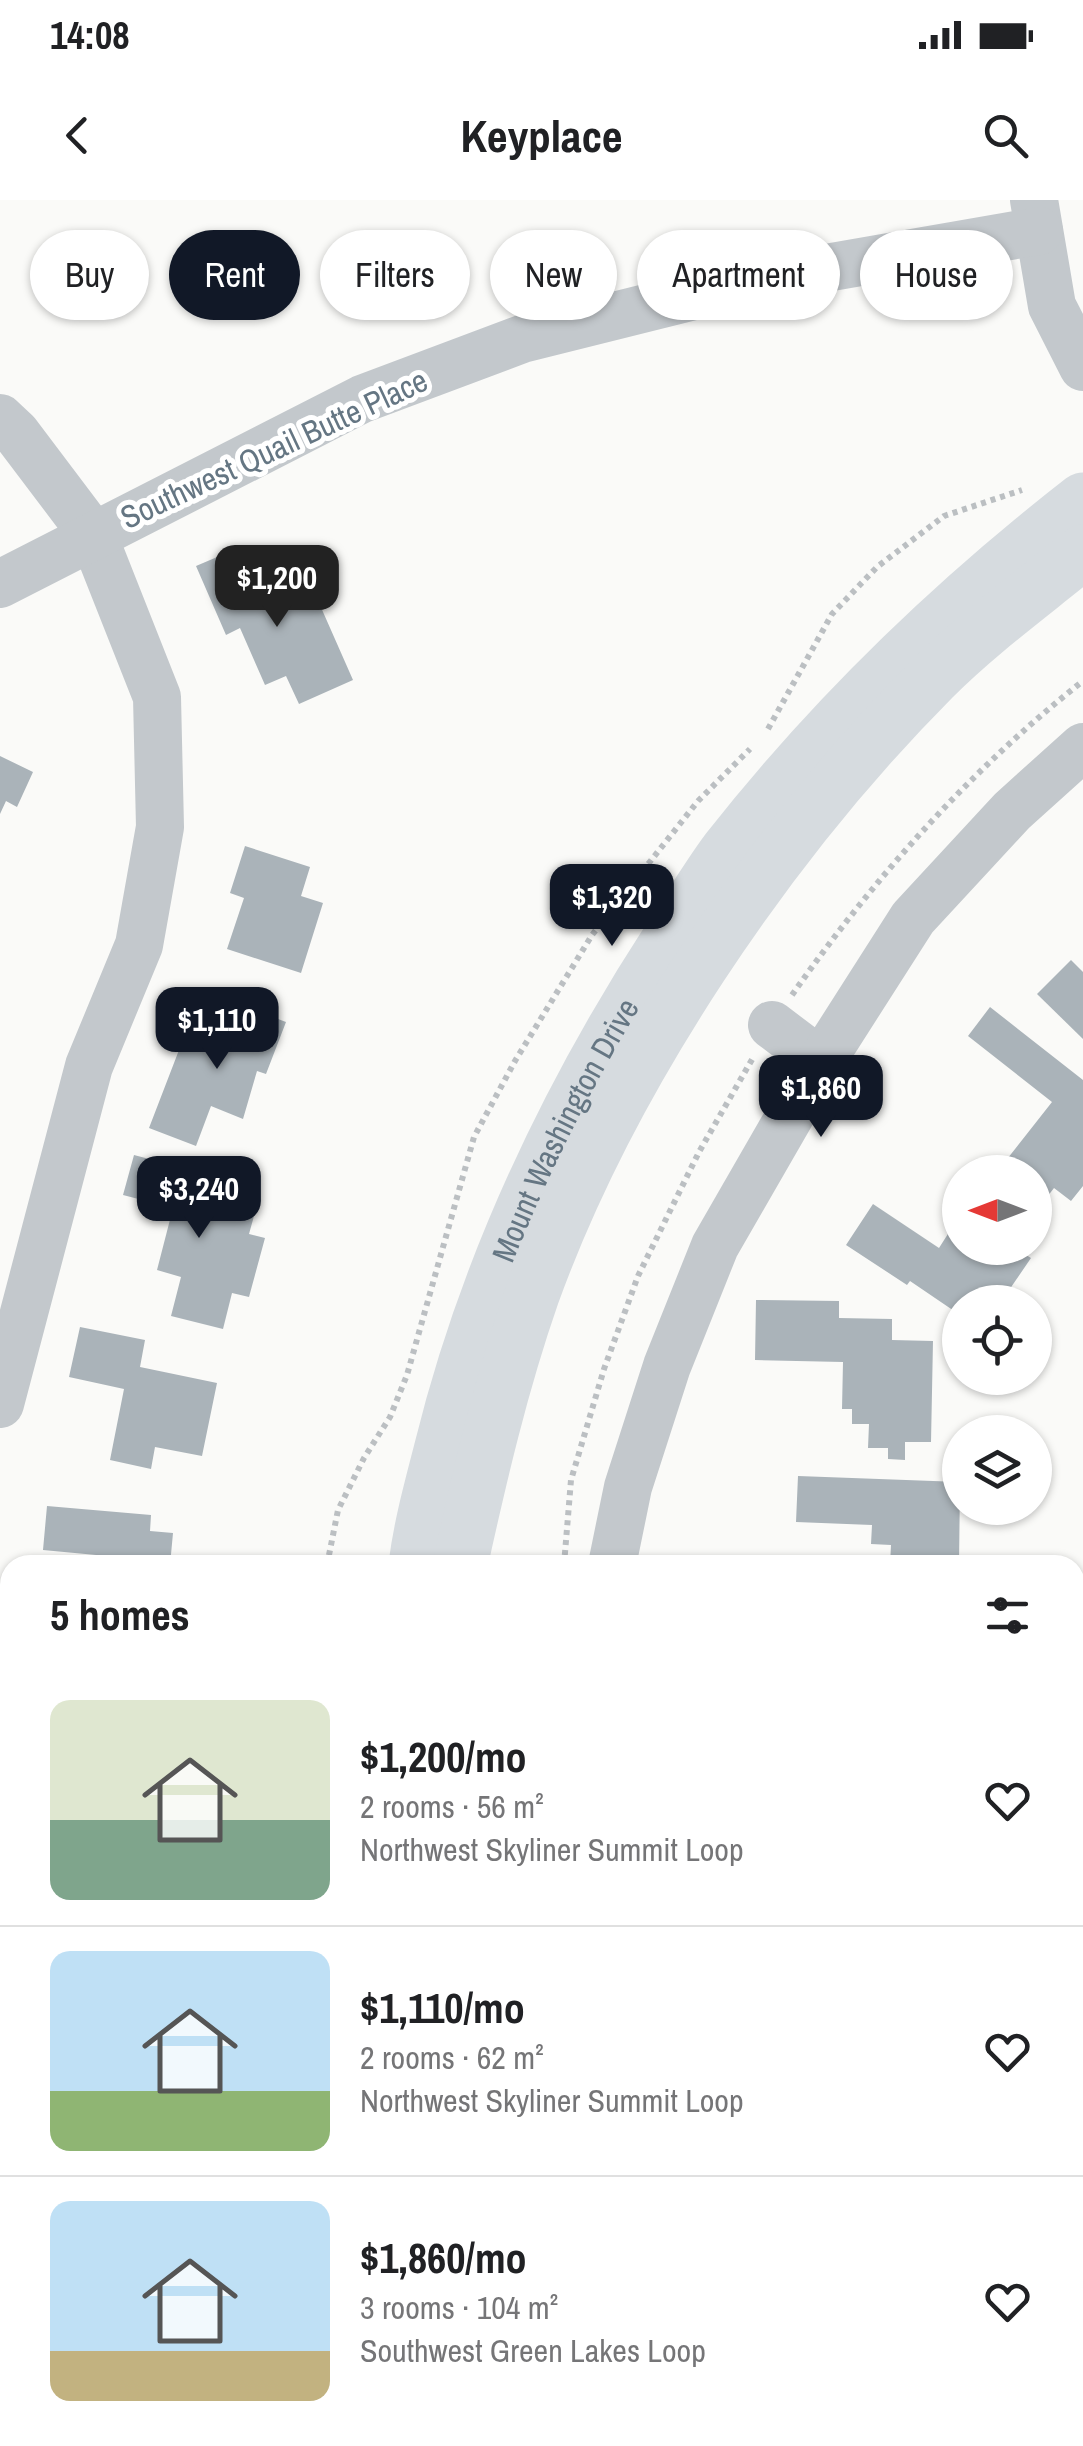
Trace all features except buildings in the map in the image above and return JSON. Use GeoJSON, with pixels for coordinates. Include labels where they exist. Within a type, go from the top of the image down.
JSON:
{"type":"FeatureCollection","features":[{"type":"Feature","properties":{"kind":"main road","name":"Mount Washington Drive"},"geometry":{"type":"LineString","coordinates":[[417,1555],[458,1383],[494,1277],[567,1115],[637,988],[727,852],[854,704],[1001,564],[1083,500]]}},
{"type":"Feature","properties":{"kind":"main road","name":"Mount Washington Drive"},"geometry":{"type":"LineString","coordinates":[[462,1555],[488,1434],[533,1293],[592,1155],[660,1029],[742,906],[880,734],[936,675],[1083,552]]}},
{"type":"Feature","properties":{"kind":"street"},"geometry":{"type":"LineString","coordinates":[[1037,216],[1052,306],[1083,366]]}},
{"type":"Feature","properties":{"kind":"street","name":"Southwest Quail Butte Place"},"geometry":{"type":"LineString","coordinates":[[0,584],[362,399],[522,339],[1037,216]]}},
{"type":"Feature","properties":{"kind":"street"},"geometry":{"type":"LineString","coordinates":[[0,418],[16,433],[93,535],[156,697],[160,827],[139,945],[89,1066],[0,1404]]}},
{"type":"Feature","properties":{"kind":"street"},"geometry":{"type":"LineString","coordinates":[[614,1555],[628,1487],[667,1366],[715,1246],[821,1062],[912,918],[1012,811],[1083,746]]}},
{"type":"Feature","properties":{"kind":"street"},"geometry":{"type":"LineString","coordinates":[[772,1025],[821,1062]]}}]}
